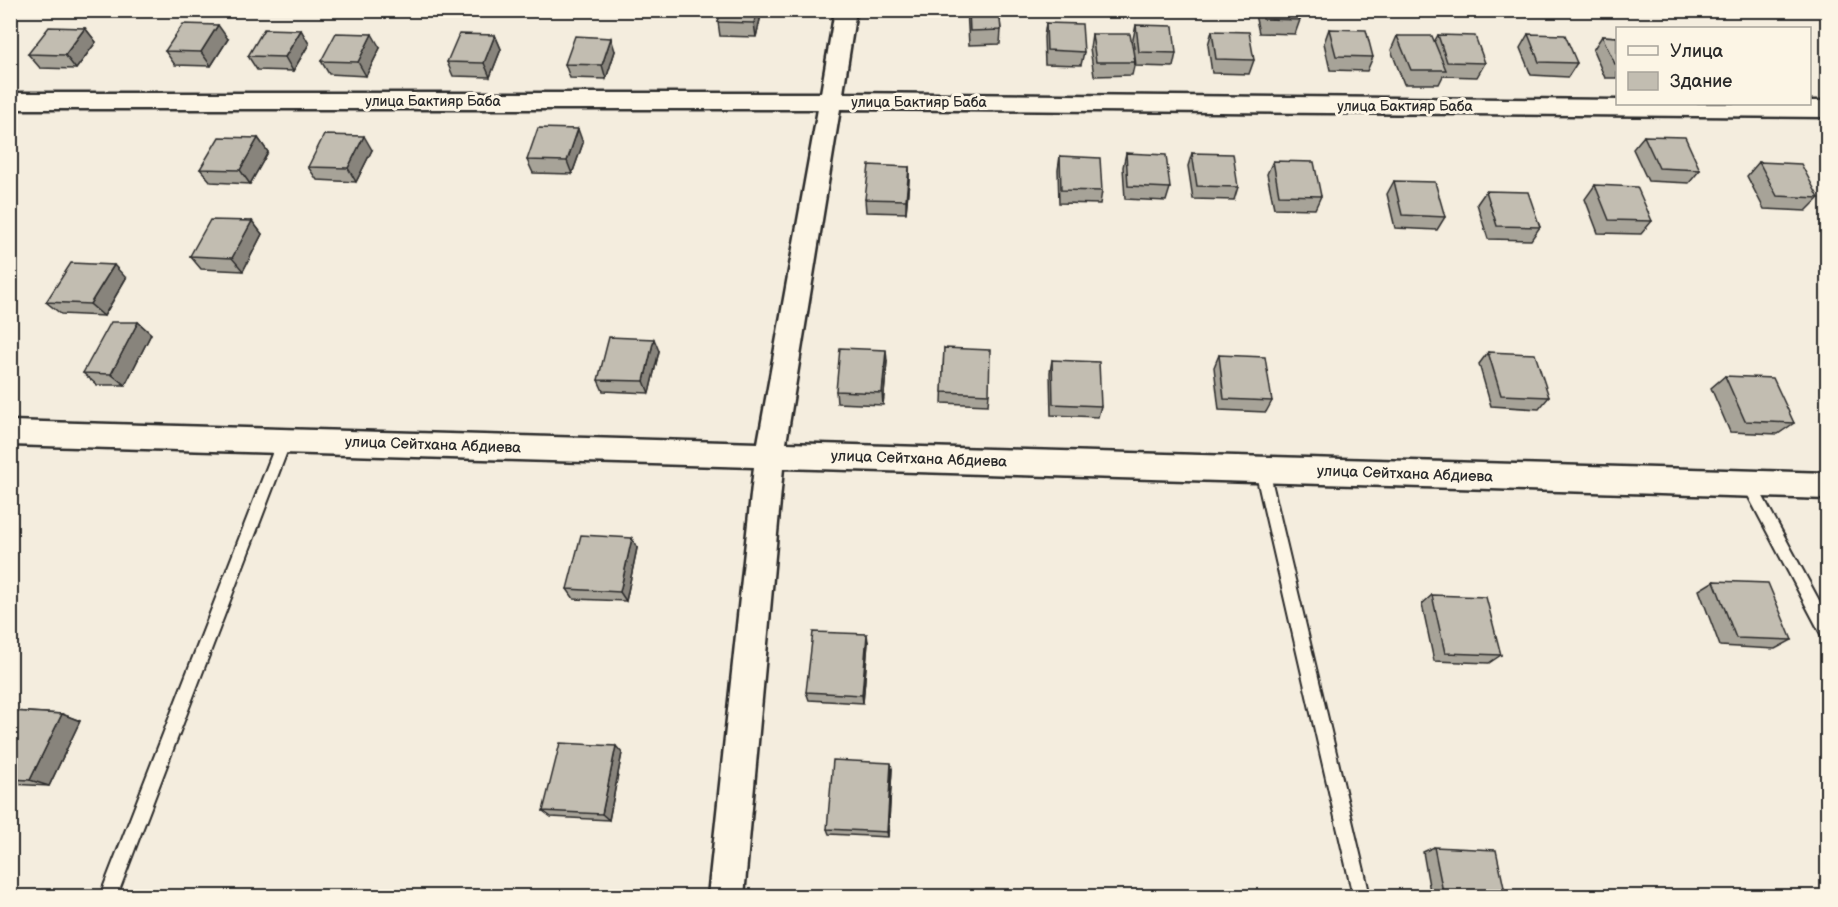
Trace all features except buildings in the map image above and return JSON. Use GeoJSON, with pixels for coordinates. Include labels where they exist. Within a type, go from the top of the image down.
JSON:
{"type":"FeatureCollection","features":[{"type":"Feature","properties":{"kind":"street"},"geometry":{"type":"LineString","coordinates":[[726,897],[770,455],[846,10]]}},
{"type":"Feature","properties":{"kind":"street","name":"улица Бактияр Баба"},"geometry":{"type":"LineString","coordinates":[[10,101],[831,101],[1827,109]]}},
{"type":"Feature","properties":{"kind":"street","name":"улица Сейтхана Абдиева"},"geometry":{"type":"LineString","coordinates":[[10,433],[1827,486]]}},
{"type":"Feature","properties":{"kind":"lane"},"geometry":{"type":"LineString","coordinates":[[108,897],[284,441]]}},
{"type":"Feature","properties":{"kind":"lane"},"geometry":{"type":"LineString","coordinates":[[1262,470],[1362,897]]}},
{"type":"Feature","properties":{"kind":"lane"},"geometry":{"type":"LineString","coordinates":[[1749,484],[1827,633]]}}]}
